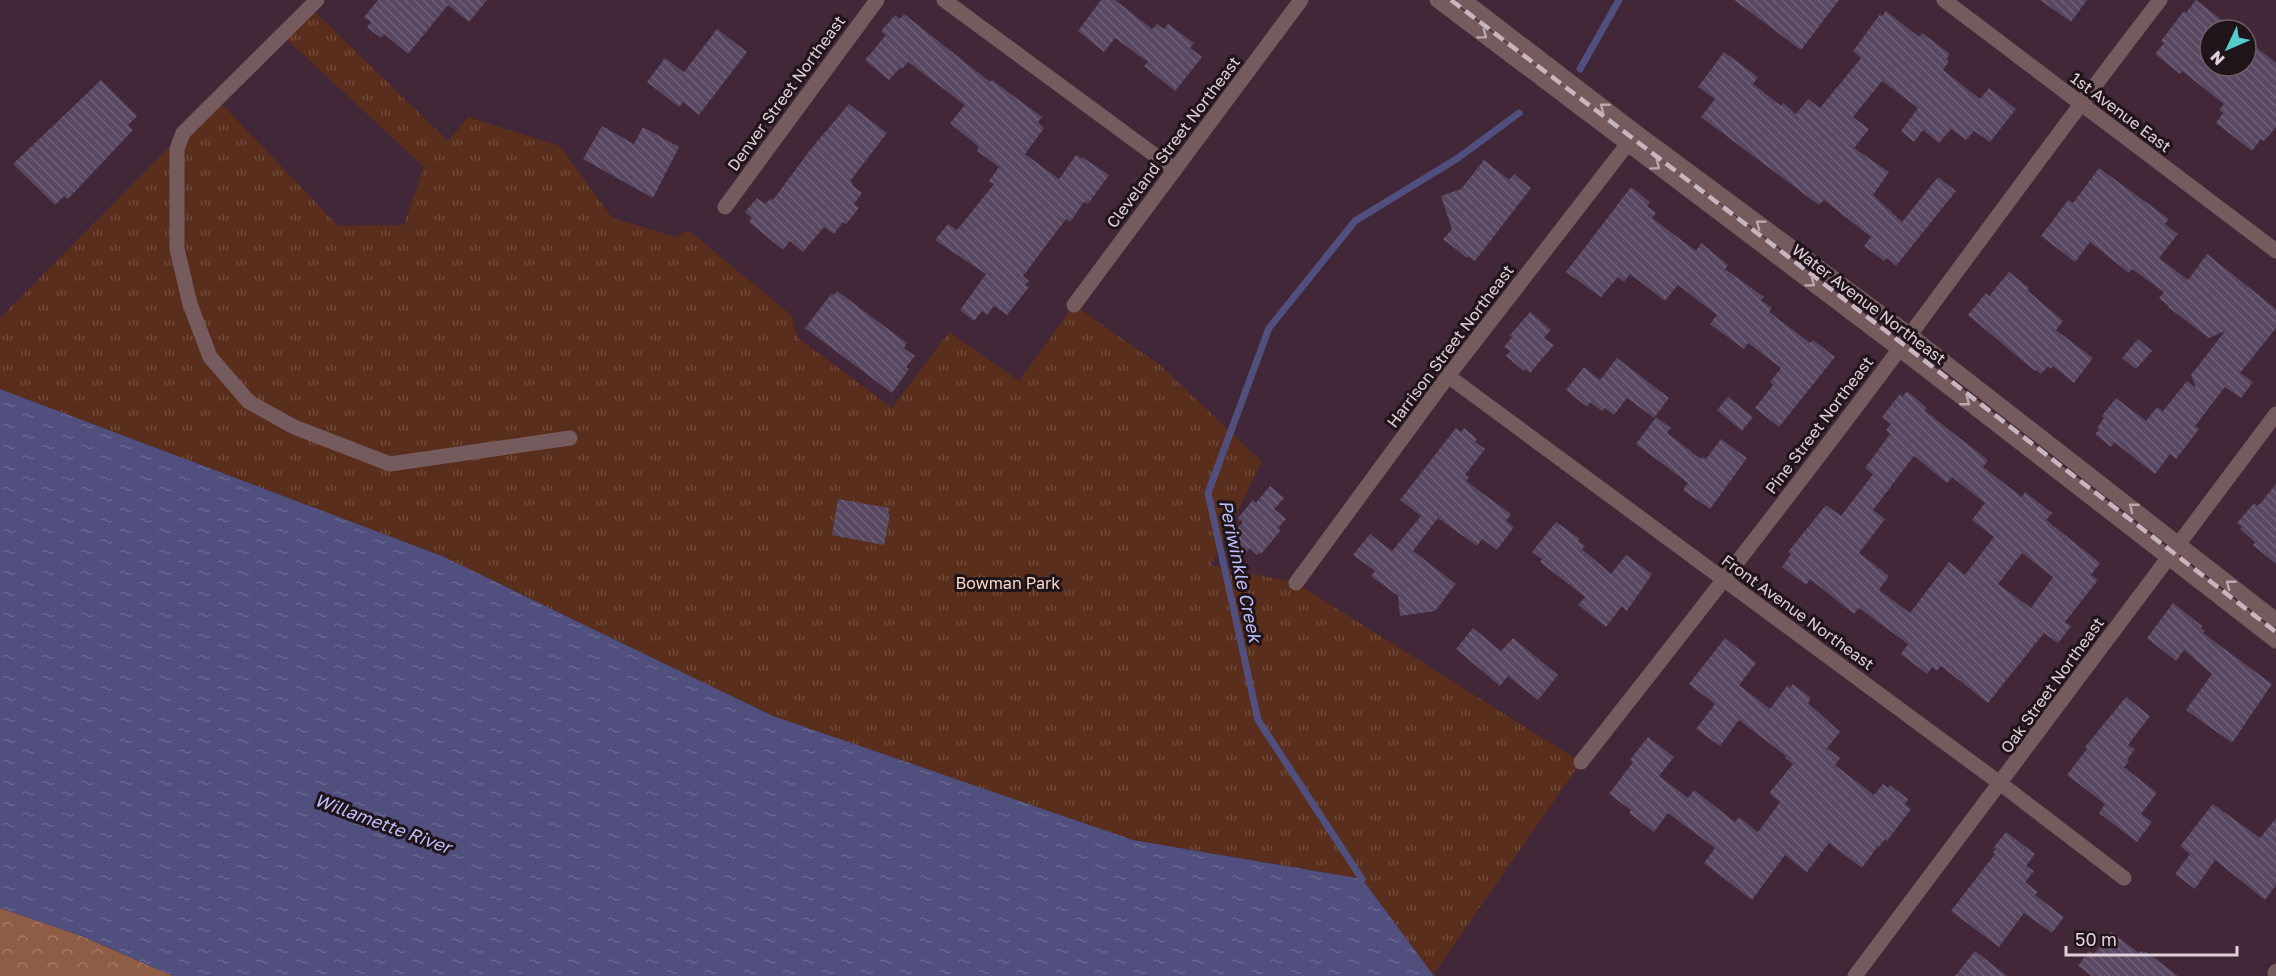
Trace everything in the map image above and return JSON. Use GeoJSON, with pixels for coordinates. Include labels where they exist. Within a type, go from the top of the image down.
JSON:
{"type":"FeatureCollection","features":[{"type":"Feature","properties":{"kind":"street"},"geometry":{"type":"LineString","coordinates":[[317,0],[183,133],[177,149],[177,249],[190,304],[210,357],[249,402],[294,427],[390,464],[570,438]]}},
{"type":"Feature","properties":{"kind":"street","name":"Denver Street Northeast"},"geometry":{"type":"LineString","coordinates":[[725,207],[877,0]]}},
{"type":"Feature","properties":{"kind":"street"},"geometry":{"type":"LineString","coordinates":[[944,0],[1175,170]]}},
{"type":"Feature","properties":{"kind":"street","name":"Cleveland Street Northeast"},"geometry":{"type":"LineString","coordinates":[[1074,305],[1301,0]]}},
{"type":"Feature","properties":{"kind":"street","name":"Water Avenue Northeast"},"geometry":{"type":"LineString","coordinates":[[1437,0],[1909,334],[2276,620]]}},
{"type":"Feature","properties":{"kind":"street","name":"Water Avenue Northeast"},"geometry":{"type":"LineString","coordinates":[[1464,0],[1632,138],[1899,350],[2276,641]]}},
{"type":"Feature","properties":{"kind":"street","name":"1st Avenue East"},"geometry":{"type":"LineString","coordinates":[[1944,0],[2276,251]]}},
{"type":"Feature","properties":{"kind":"street","name":"Pine Street Northeast"},"geometry":{"type":"LineString","coordinates":[[1581,762],[1724,580],[1899,350],[2080,104],[2160,0]]}},
{"type":"Feature","properties":{"kind":"street","name":"Harrison Street Northeast"},"geometry":{"type":"LineString","coordinates":[[1296,583],[1448,376],[1632,138]]}},
{"type":"Feature","properties":{"kind":"street","name":"Front Avenue Northeast"},"geometry":{"type":"LineString","coordinates":[[1448,376],[2001,784],[2124,878]]}},
{"type":"Feature","properties":{"kind":"street","name":"Oak Street Northeast"},"geometry":{"type":"LineString","coordinates":[[1855,976],[2276,414]]}},
{"type":"Feature","properties":{"kind":"green space","name":"Bowman Park"},"geometry":{"type":"Polygon","coordinates":[[[310,7],[448,141],[468,117],[560,146],[612,218],[676,237],[688,230],[791,315],[798,338],[892,408],[949,332],[1019,381],[1074,305],[1160,365],[1262,462],[1211,565],[1296,583],[1581,762],[1433,975],[1362,879],[1133,840],[773,716],[442,556],[0,389],[0,318],[217,99],[338,226],[404,225],[424,167],[282,35],[310,7]]]}},
{"type":"Feature","properties":{"kind":"green space"},"geometry":{"type":"Polygon","coordinates":[[[0,908],[82,936],[173,976],[0,976],[0,908]]]}},
{"type":"Feature","properties":{"kind":"water","name":"Willamette River"},"geometry":{"type":"Polygon","coordinates":[[[0,389],[442,556],[773,716],[1133,840],[1362,879],[1434,976],[173,976],[82,936],[0,908],[0,389]]]}},
{"type":"Feature","properties":{"kind":"building"},"geometry":{"type":"Polygon","coordinates":[[[378,0],[487,0],[469,22],[448,5],[408,54],[384,34],[381,38],[367,27],[371,22],[364,17],[378,0]]]}},
{"type":"Feature","properties":{"kind":"building"},"geometry":{"type":"Polygon","coordinates":[[[1101,0],[1115,0],[1152,29],[1157,24],[1164,29],[1168,24],[1194,43],[1190,48],[1202,57],[1175,91],[1144,66],[1148,62],[1115,38],[1104,52],[1078,31],[1101,0]]]}},
{"type":"Feature","properties":{"kind":"building"},"geometry":{"type":"Polygon","coordinates":[[[1734,0],[1839,0],[1801,50],[1734,0]]]}},
{"type":"Feature","properties":{"kind":"building"},"geometry":{"type":"Polygon","coordinates":[[[2040,0],[2087,0],[2071,22],[2040,0]]]}},
{"type":"Feature","properties":{"kind":"building"},"geometry":{"type":"Polygon","coordinates":[[[2196,0],[2219,18],[2198,18],[2198,78],[2258,78],[2258,49],[2276,63],[2276,127],[2264,141],[2261,139],[2252,151],[2216,123],[2223,113],[2219,110],[2224,104],[2182,71],[2180,74],[2155,54],[2164,43],[2161,41],[2184,11],[2186,13],[2196,0]]]}},
{"type":"Feature","properties":{"kind":"building"},"geometry":{"type":"Polygon","coordinates":[[[1886,11],[1919,37],[1922,33],[1950,54],[1946,59],[1949,61],[1943,70],[1980,99],[1989,88],[2016,109],[1990,142],[1974,131],[1966,140],[1951,129],[1939,143],[1923,130],[1914,142],[1901,131],[1918,108],[1882,81],[1853,117],[1869,129],[1854,148],[1889,172],[1873,195],[1902,222],[1938,177],[1956,191],[1896,266],[1887,258],[1884,261],[1864,246],[1871,237],[1824,200],[1819,205],[1701,117],[1715,99],[1698,87],[1724,52],[1758,77],[1753,84],[1781,106],[1783,103],[1796,114],[1808,99],[1820,108],[1861,58],[1853,51],[1880,14],[1882,16],[1886,11]]]}},
{"type":"Feature","properties":{"kind":"building"},"geometry":{"type":"Polygon","coordinates":[[[904,14],[990,82],[992,80],[1042,117],[1038,122],[1044,128],[1025,154],[1059,179],[1076,155],[1109,175],[1088,204],[1084,202],[1070,222],[1066,219],[1023,276],[1029,281],[1025,285],[1029,287],[1007,315],[994,306],[987,315],[982,311],[974,321],[960,310],[986,274],[935,240],[948,224],[957,230],[994,184],[989,181],[999,167],[977,151],[979,147],[950,123],[965,105],[908,62],[889,80],[865,60],[886,35],[881,31],[895,15],[900,19],[904,14]]]}},
{"type":"Feature","properties":{"kind":"building"},"geometry":{"type":"Polygon","coordinates":[[[717,29],[747,52],[699,115],[683,102],[679,107],[647,82],[665,58],[684,72],[717,29]]]}},
{"type":"Feature","properties":{"kind":"building"},"geometry":{"type":"Polygon","coordinates":[[[101,80],[137,116],[128,125],[133,130],[68,199],[64,196],[55,205],[13,164],[101,80]]]}},
{"type":"Feature","properties":{"kind":"building"},"geometry":{"type":"Polygon","coordinates":[[[849,104],[887,133],[850,181],[862,193],[854,204],[859,208],[846,224],[843,222],[834,234],[824,227],[803,252],[790,241],[783,250],[749,222],[752,218],[745,212],[757,198],[765,204],[770,199],[773,200],[810,150],[849,104]]]}},
{"type":"Feature","properties":{"kind":"building"},"geometry":{"type":"Polygon","coordinates":[[[602,126],[634,144],[643,127],[679,147],[653,198],[583,159],[602,126]]]}},
{"type":"Feature","properties":{"kind":"building"},"geometry":{"type":"Polygon","coordinates":[[[1484,160],[1509,180],[1514,174],[1531,188],[1475,261],[1468,256],[1467,258],[1443,239],[1452,229],[1441,196],[1461,189],[1484,160]]]}},
{"type":"Feature","properties":{"kind":"building"},"geometry":{"type":"Polygon","coordinates":[[[2099,168],[2169,219],[2165,224],[2178,234],[2159,258],[2188,280],[2207,254],[2276,309],[2276,328],[2240,373],[2253,382],[2241,398],[2225,387],[2195,426],[2199,429],[2176,459],[2170,454],[2155,474],[2114,442],[2111,447],[2095,434],[2104,418],[2102,416],[2116,398],[2146,421],[2157,407],[2163,411],[2187,381],[2196,388],[2191,375],[2225,331],[2209,338],[2159,298],[2164,292],[2132,269],[2129,273],[2090,242],[2075,262],[2041,236],[2068,200],[2073,203],[2099,168]]]}},
{"type":"Feature","properties":{"kind":"building"},"geometry":{"type":"Polygon","coordinates":[[[1631,187],[1650,202],[1647,206],[1656,213],[1652,218],[1696,251],[1701,243],[1728,265],[1725,269],[1764,297],[1761,300],[1772,308],[1769,312],[1810,343],[1813,340],[1835,357],[1779,427],[1755,408],[1773,385],[1770,382],[1781,368],[1748,343],[1744,349],[1710,324],[1717,315],[1678,285],[1665,301],[1630,274],[1624,282],[1618,277],[1601,297],[1566,272],[1631,187]]]}},
{"type":"Feature","properties":{"kind":"building"},"geometry":{"type":"Polygon","coordinates":[[[2009,272],[2063,321],[2056,330],[2093,358],[2074,383],[2053,366],[2051,369],[2048,366],[2041,374],[2035,371],[1968,315],[1986,293],[1989,296],[2009,272]]]}},
{"type":"Feature","properties":{"kind":"building"},"geometry":{"type":"Polygon","coordinates":[[[837,291],[907,343],[904,348],[915,356],[906,367],[909,369],[892,393],[805,328],[832,293],[834,295],[837,291]]]}},
{"type":"Feature","properties":{"kind":"building"},"geometry":{"type":"Polygon","coordinates":[[[1530,312],[1551,330],[1544,338],[1554,345],[1530,373],[1526,369],[1524,371],[1506,356],[1510,351],[1504,347],[1512,337],[1510,335],[1530,312]]]}},
{"type":"Feature","properties":{"kind":"building"},"geometry":{"type":"Polygon","coordinates":[[[2138,339],[2152,351],[2136,369],[2122,358],[2138,339]]]}},
{"type":"Feature","properties":{"kind":"building"},"geometry":{"type":"Polygon","coordinates":[[[1617,358],[1669,398],[1654,418],[1627,398],[1614,415],[1605,408],[1602,411],[1590,402],[1587,407],[1566,390],[1584,367],[1600,380],[1617,358]]]}},
{"type":"Feature","properties":{"kind":"building"},"geometry":{"type":"Polygon","coordinates":[[[1907,391],[1927,408],[1925,411],[1988,460],[1983,467],[2022,497],[2025,492],[2052,513],[2046,520],[2100,563],[2091,575],[2098,580],[2065,622],[2071,626],[2058,643],[2044,633],[1988,703],[1941,666],[1937,671],[1932,667],[1927,674],[1901,654],[1908,644],[1859,608],[1854,614],[1810,579],[1806,585],[1782,567],[1791,554],[1788,552],[1826,505],[1841,516],[1873,474],[1865,468],[1890,434],[1886,430],[1891,424],[1882,417],[1900,394],[1902,397],[1907,391]],[[1914,456],[1873,510],[1885,519],[1859,553],[1889,576],[1879,590],[1910,613],[1949,562],[1965,575],[1994,537],[1972,520],[1985,503],[1952,477],[1947,483],[1914,456]],[[2022,553],[1998,584],[2031,608],[2053,577],[2022,553]]]}},
{"type":"Feature","properties":{"kind":"building"},"geometry":{"type":"Polygon","coordinates":[[[1728,397],[1753,417],[1742,431],[1717,410],[1728,397]]]}},
{"type":"Feature","properties":{"kind":"building"},"geometry":{"type":"Polygon","coordinates":[[[1656,417],[1671,428],[1667,433],[1701,459],[1703,457],[1706,459],[1721,439],[1747,458],[1710,509],[1683,490],[1688,483],[1636,444],[1656,417]]]}},
{"type":"Feature","properties":{"kind":"building"},"geometry":{"type":"Polygon","coordinates":[[[1456,428],[1461,432],[1464,428],[1477,439],[1475,442],[1485,449],[1465,475],[1469,477],[1466,481],[1511,514],[1506,521],[1514,527],[1497,550],[1482,539],[1477,546],[1438,518],[1413,551],[1456,584],[1435,611],[1400,616],[1398,596],[1371,576],[1375,571],[1353,555],[1370,534],[1392,551],[1421,516],[1400,500],[1456,428]]]}},
{"type":"Feature","properties":{"kind":"building"},"geometry":{"type":"Polygon","coordinates":[[[2276,484],[2276,564],[2253,545],[2255,542],[2240,529],[2242,527],[2237,523],[2254,503],[2257,506],[2260,504],[2276,484]]]}},
{"type":"Feature","properties":{"kind":"building"},"geometry":{"type":"Polygon","coordinates":[[[1270,486],[1284,498],[1274,509],[1286,519],[1278,528],[1281,530],[1261,554],[1257,555],[1250,548],[1245,554],[1231,542],[1236,536],[1233,534],[1243,522],[1238,518],[1253,500],[1256,503],[1270,486]]]}},
{"type":"Feature","properties":{"kind":"building"},"geometry":{"type":"Polygon","coordinates":[[[838,499],[889,508],[884,545],[832,535],[838,499]]]}},
{"type":"Feature","properties":{"kind":"building"},"geometry":{"type":"Polygon","coordinates":[[[1556,522],[1580,539],[1578,541],[1585,546],[1582,549],[1611,574],[1626,555],[1652,574],[1627,611],[1622,606],[1606,627],[1578,605],[1585,597],[1540,562],[1542,559],[1532,552],[1556,522]]]}},
{"type":"Feature","properties":{"kind":"building"},"geometry":{"type":"Polygon","coordinates":[[[2173,603],[2202,626],[2201,628],[2205,631],[2203,633],[2272,684],[2232,743],[2186,710],[2212,674],[2184,650],[2176,661],[2147,638],[2173,603]]]}},
{"type":"Feature","properties":{"kind":"building"},"geometry":{"type":"Polygon","coordinates":[[[1473,628],[1501,651],[1513,638],[1558,675],[1538,700],[1508,676],[1500,686],[1456,649],[1473,628]]]}},
{"type":"Feature","properties":{"kind":"building"},"geometry":{"type":"Polygon","coordinates":[[[1725,638],[1756,663],[1739,685],[1770,709],[1787,686],[1790,688],[1793,684],[1811,698],[1808,703],[1840,732],[1827,748],[1840,758],[1835,765],[1874,795],[1883,784],[1888,788],[1890,785],[1908,799],[1905,804],[1911,809],[1887,841],[1885,839],[1878,846],[1862,868],[1829,843],[1807,872],[1785,855],[1752,900],[1704,863],[1715,848],[1668,813],[1654,832],[1629,813],[1631,810],[1609,794],[1633,762],[1630,760],[1648,737],[1674,757],[1659,776],[1688,798],[1694,790],[1735,822],[1739,817],[1758,832],[1780,802],[1769,793],[1793,764],[1739,720],[1720,746],[1696,729],[1715,704],[1689,684],[1725,638]]]}},
{"type":"Feature","properties":{"kind":"building"},"geometry":{"type":"Polygon","coordinates":[[[2126,697],[2150,716],[2128,745],[2135,749],[2124,767],[2157,793],[2141,814],[2152,822],[2137,842],[2099,813],[2105,804],[2067,775],[2087,749],[2085,747],[2126,697]]]}},
{"type":"Feature","properties":{"kind":"building"},"geometry":{"type":"Polygon","coordinates":[[[2213,804],[2260,838],[2276,818],[2276,885],[2265,900],[2215,860],[2195,889],[2175,874],[2190,854],[2180,846],[2213,804]]]}},
{"type":"Feature","properties":{"kind":"building"},"geometry":{"type":"Polygon","coordinates":[[[2006,832],[2035,854],[2026,866],[2034,871],[2025,882],[2038,892],[2035,895],[2064,917],[2052,933],[2024,913],[1999,947],[1951,911],[1995,854],[1994,847],[2006,832]]]}},
{"type":"Feature","properties":{"kind":"building"},"geometry":{"type":"Polygon","coordinates":[[[2111,932],[2139,953],[2145,951],[2178,976],[2092,976],[2078,966],[2089,951],[2094,954],[2111,932]]]}},
{"type":"Feature","properties":{"kind":"building"},"geometry":{"type":"Polygon","coordinates":[[[1975,951],[2007,976],[1955,976],[1975,951]]]}},
{"type":"Feature","properties":{"kind":"waterway","name":"Periwinkle Creek"},"geometry":{"type":"LineString","coordinates":[[1580,69],[1619,0]]}},
{"type":"Feature","properties":{"kind":"waterway","name":"Periwinkle Creek"},"geometry":{"type":"LineString","coordinates":[[1359,885],[1362,879],[1258,720],[1208,493],[1269,328],[1355,221],[1458,158],[1519,113]]}},
{"type":"Feature","properties":{"kind":"railway"},"geometry":{"type":"LineString","coordinates":[[1451,0],[2276,632]]}}]}
